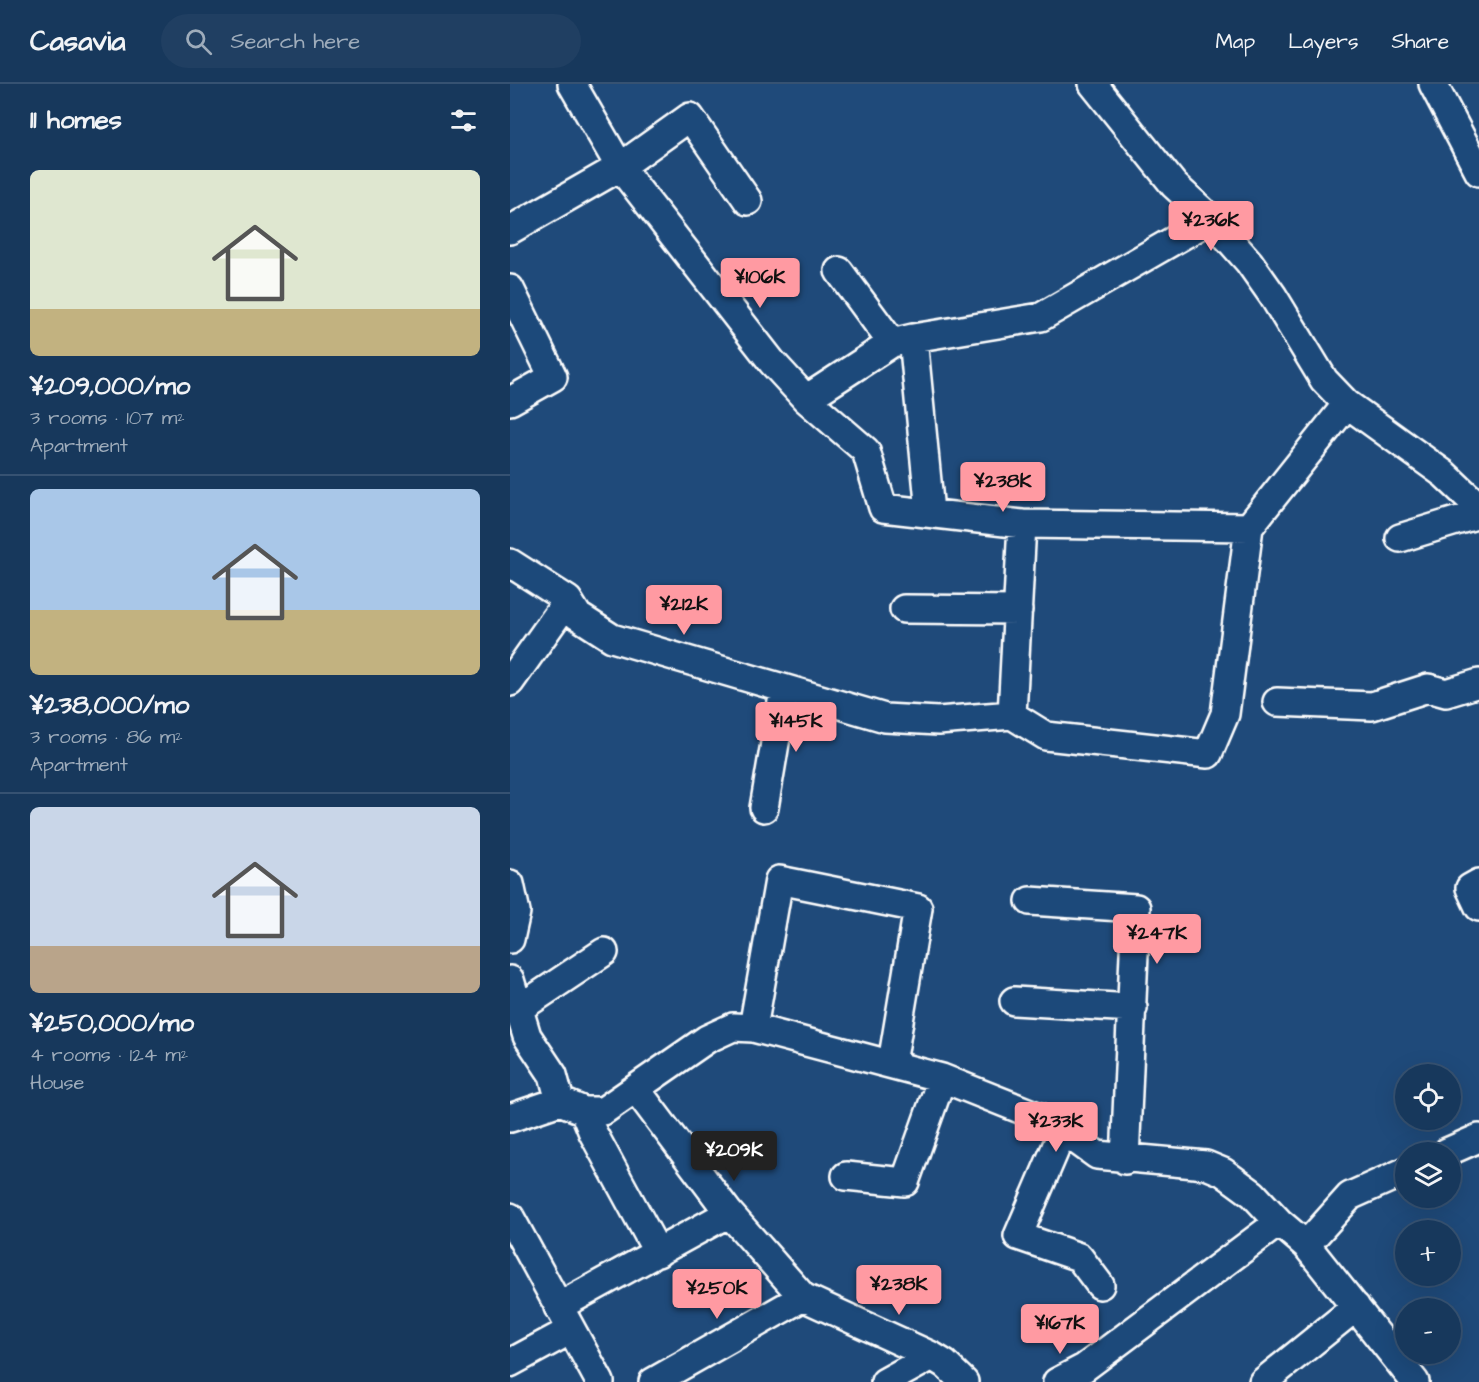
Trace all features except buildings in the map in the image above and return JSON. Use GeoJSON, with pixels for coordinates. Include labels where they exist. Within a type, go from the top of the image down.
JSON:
{"type":"FeatureCollection","features":[{"type":"Feature","properties":{"kind":"street"},"geometry":{"type":"LineString","coordinates":[[572,84],[620,167],[772,362],[806,399],[866,451],[883,508],[1022,524],[1249,528]]}},
{"type":"Feature","properties":{"kind":"street"},"geometry":{"type":"LineString","coordinates":[[1092,84],[1174,185],[1211,219],[1249,262],[1273,296],[1324,380],[1347,404],[1444,474],[1479,507]]}},
{"type":"Feature","properties":{"kind":"street"},"geometry":{"type":"LineString","coordinates":[[1433,84],[1479,172]]}},
{"type":"Feature","properties":{"kind":"street"},"geometry":{"type":"LineString","coordinates":[[510,230],[620,167],[690,117],[748,201]]}},
{"type":"Feature","properties":{"kind":"street"},"geometry":{"type":"LineString","coordinates":[[806,399],[903,340],[1041,317],[1211,219]]}},
{"type":"Feature","properties":{"kind":"street"},"geometry":{"type":"LineString","coordinates":[[839,271],[903,340],[930,512]]}},
{"type":"Feature","properties":{"kind":"street"},"geometry":{"type":"LineString","coordinates":[[510,290],[553,377],[510,401]]}},
{"type":"Feature","properties":{"kind":"street"},"geometry":{"type":"LineString","coordinates":[[510,563],[568,600],[578,616],[612,638],[885,718],[938,721],[1012,715],[1046,736],[1208,754],[1225,714],[1249,528],[1347,404]]}},
{"type":"Feature","properties":{"kind":"street"},"geometry":{"type":"LineString","coordinates":[[1400,538],[1479,514]]}},
{"type":"Feature","properties":{"kind":"street"},"geometry":{"type":"LineString","coordinates":[[1012,715],[1022,524]]}},
{"type":"Feature","properties":{"kind":"street"},"geometry":{"type":"LineString","coordinates":[[510,682],[568,600]]}},
{"type":"Feature","properties":{"kind":"street"},"geometry":{"type":"LineString","coordinates":[[904,609],[1018,610]]}},
{"type":"Feature","properties":{"kind":"street"},"geometry":{"type":"LineString","coordinates":[[1276,702],[1372,706],[1428,688],[1446,693],[1479,683]]}},
{"type":"Feature","properties":{"kind":"street"},"geometry":{"type":"LineString","coordinates":[[764,808],[784,690]]}},
{"type":"Feature","properties":{"kind":"street"},"geometry":{"type":"LineString","coordinates":[[753,1028],[779,880],[918,908],[892,1063]]}},
{"type":"Feature","properties":{"kind":"street"},"geometry":{"type":"LineString","coordinates":[[1479,883],[1470,888],[1479,907]]}},
{"type":"Feature","properties":{"kind":"street"},"geometry":{"type":"LineString","coordinates":[[510,884],[516,912],[510,939]]}},
{"type":"Feature","properties":{"kind":"street"},"geometry":{"type":"LineString","coordinates":[[1030,901],[1136,908],[1125,1160]]}},
{"type":"Feature","properties":{"kind":"street"},"geometry":{"type":"LineString","coordinates":[[518,1010],[604,952]]}},
{"type":"Feature","properties":{"kind":"street"},"geometry":{"type":"LineString","coordinates":[[510,980],[527,1036],[572,1106],[658,1252]]}},
{"type":"Feature","properties":{"kind":"street"},"geometry":{"type":"LineString","coordinates":[[1014,1001],[1133,1008]]}},
{"type":"Feature","properties":{"kind":"street"},"geometry":{"type":"LineString","coordinates":[[510,1118],[572,1106],[603,1111],[706,1039],[733,1027],[753,1028],[892,1063],[942,1078],[1050,1121],[1097,1155],[1125,1160],[1206,1166],[1223,1172],[1253,1194],[1279,1222],[1306,1245],[1415,1382]]}},
{"type":"Feature","properties":{"kind":"street"},"geometry":{"type":"LineString","coordinates":[[846,1176],[905,1182],[942,1078]]}},
{"type":"Feature","properties":{"kind":"street"},"geometry":{"type":"LineString","coordinates":[[636,1089],[729,1213],[803,1297],[932,1356],[945,1364],[964,1382]]}},
{"type":"Feature","properties":{"kind":"street"},"geometry":{"type":"LineString","coordinates":[[1063,1131],[1018,1236],[1079,1257],[1100,1285]]}},
{"type":"Feature","properties":{"kind":"street"},"geometry":{"type":"LineString","coordinates":[[1461,1146],[1479,1138]]}},
{"type":"Feature","properties":{"kind":"street"},"geometry":{"type":"LineString","coordinates":[[1306,1245],[1350,1196],[1395,1176]]}},
{"type":"Feature","properties":{"kind":"street"},"geometry":{"type":"LineString","coordinates":[[510,1363],[564,1319],[658,1252],[729,1213]]}},
{"type":"Feature","properties":{"kind":"street"},"geometry":{"type":"LineString","coordinates":[[510,1217],[600,1382]]}},
{"type":"Feature","properties":{"kind":"street"},"geometry":{"type":"LineString","coordinates":[[1057,1382],[1090,1375],[1279,1222]]}},
{"type":"Feature","properties":{"kind":"street"},"geometry":{"type":"LineString","coordinates":[[653,1382],[803,1297]]}},
{"type":"Feature","properties":{"kind":"street"},"geometry":{"type":"LineString","coordinates":[[1263,1382],[1356,1307]]}},
{"type":"Feature","properties":{"kind":"street"},"geometry":{"type":"LineString","coordinates":[[885,1382],[932,1356]]}}]}
